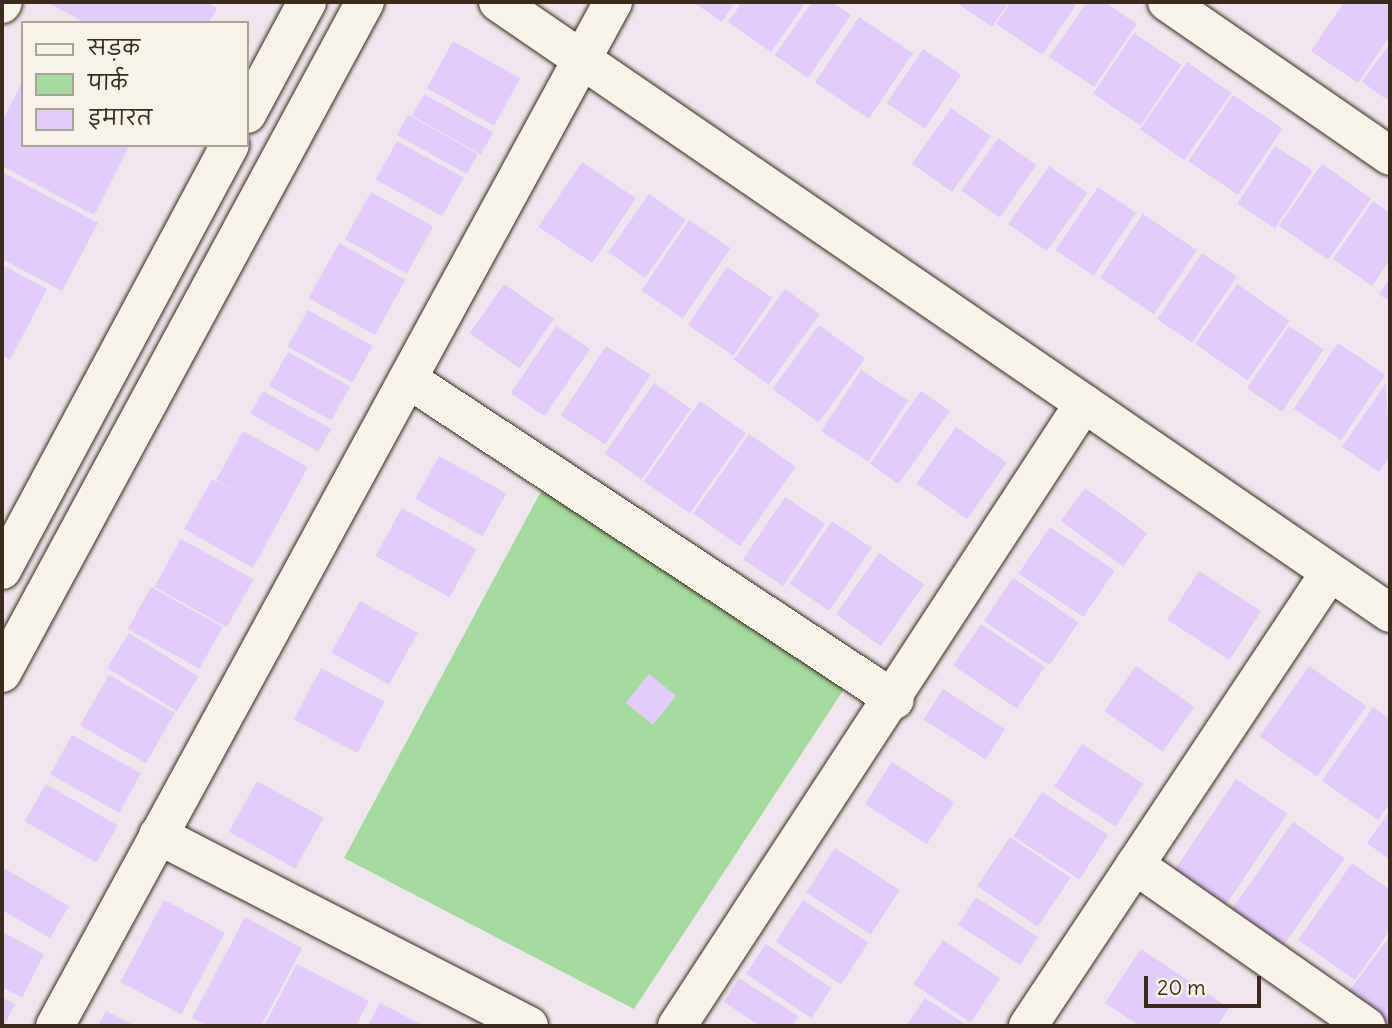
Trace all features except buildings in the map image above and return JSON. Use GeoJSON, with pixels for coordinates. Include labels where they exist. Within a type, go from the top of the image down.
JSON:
{"type":"FeatureCollection","features":[{"type":"Feature","properties":{"kind":"street"},"geometry":{"type":"LineString","coordinates":[[248,112],[307,2]]}},
{"type":"Feature","properties":{"kind":"street"},"geometry":{"type":"LineString","coordinates":[[2,673],[365,2]]}},
{"type":"Feature","properties":{"kind":"street"},"geometry":{"type":"LineString","coordinates":[[498,2],[1390,613]]}},
{"type":"Feature","properties":{"kind":"street"},"geometry":{"type":"LineString","coordinates":[[55,1026],[613,2]]}},
{"type":"Feature","properties":{"kind":"street"},"geometry":{"type":"LineString","coordinates":[[1167,2],[1390,156]]}},
{"type":"Feature","properties":{"kind":"street"},"geometry":{"type":"LineString","coordinates":[[2,569],[229,147]]}},
{"type":"Feature","properties":{"kind":"street"},"geometry":{"type":"LineString","coordinates":[[408,379],[895,700]]}},
{"type":"Feature","properties":{"kind":"street"},"geometry":{"type":"LineString","coordinates":[[677,1026],[895,700],[1084,402]]}},
{"type":"Feature","properties":{"kind":"street"},"geometry":{"type":"LineString","coordinates":[[1028,1026],[1330,572]]}},
{"type":"Feature","properties":{"kind":"street"},"geometry":{"type":"LineString","coordinates":[[159,835],[529,1026]]}},
{"type":"Feature","properties":{"kind":"street"},"geometry":{"type":"LineString","coordinates":[[1135,865],[1366,1026]]}},
{"type":"Feature","properties":{"kind":"green space"},"geometry":{"type":"Polygon","coordinates":[[[545,484],[848,683],[634,1009],[344,858],[545,484]]]}}]}
